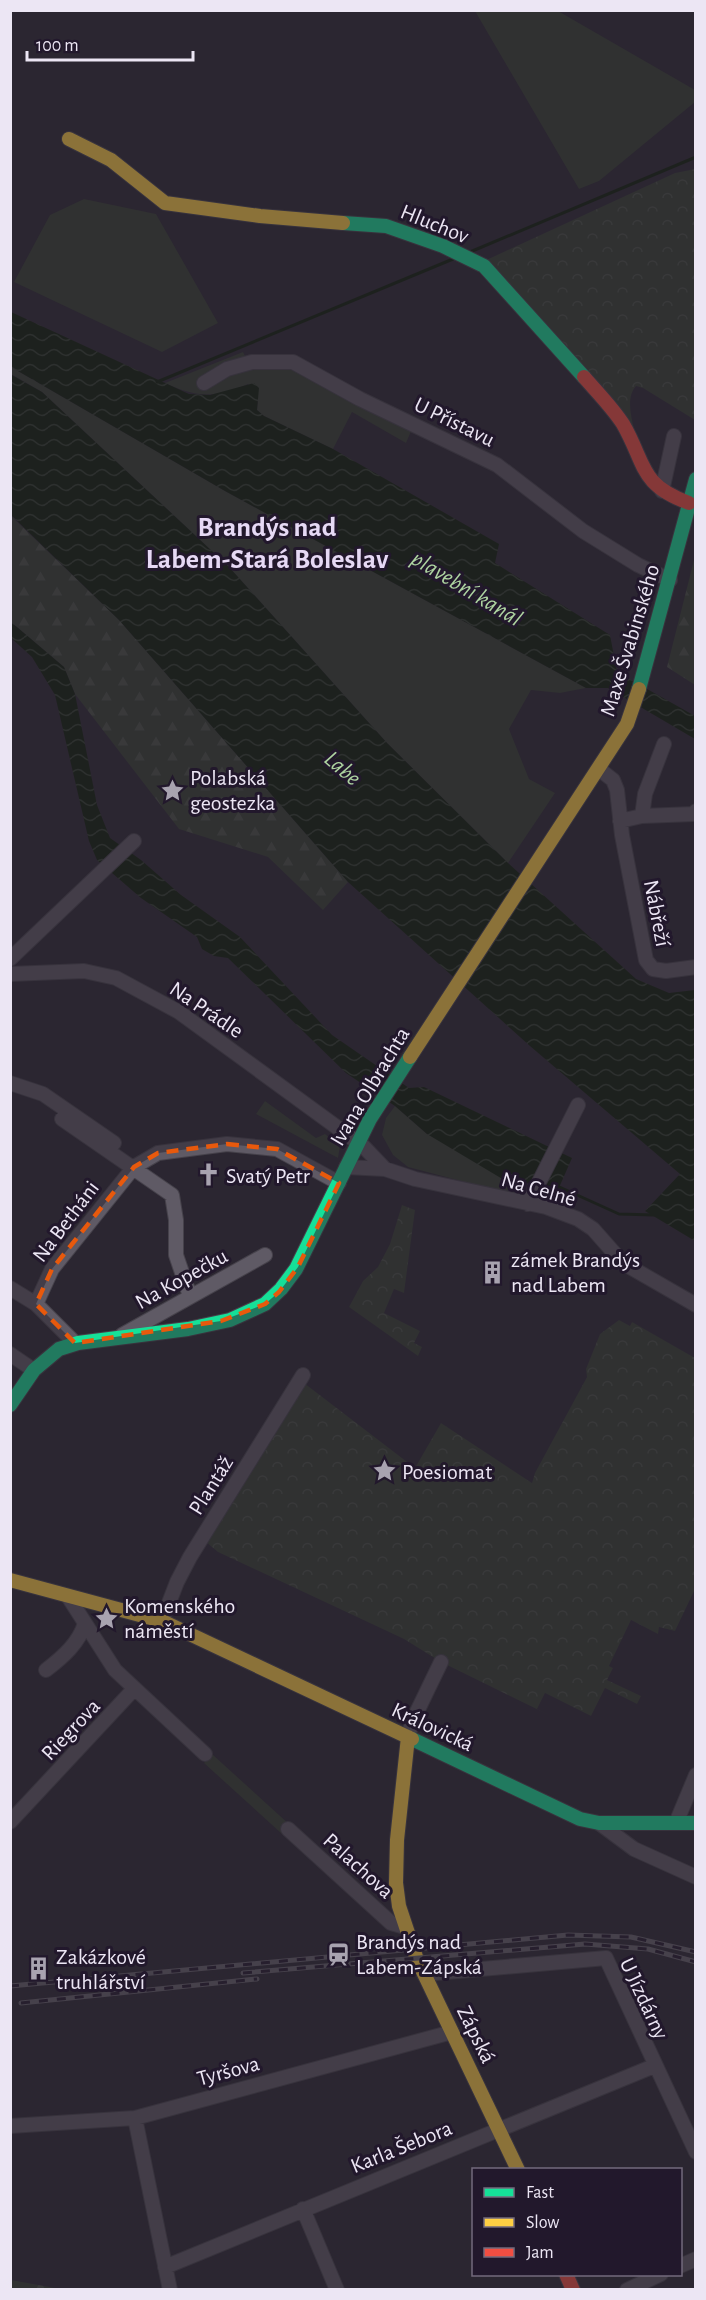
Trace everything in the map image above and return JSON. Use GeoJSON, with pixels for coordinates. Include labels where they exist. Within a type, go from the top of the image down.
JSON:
{"type":"FeatureCollection","features":[{"type":"Feature","properties":{"kind":"main road","name":"Hluchov"},"geometry":{"type":"LineString","coordinates":[[69,139],[111,160],[165,203],[260,216],[386,226],[447,248],[484,266],[616,412],[628,433],[640,468],[649,483],[675,499],[689,503]]}},
{"type":"Feature","properties":{"kind":"main road","name":"Maxe Švabinského"},"geometry":{"type":"LineString","coordinates":[[558,833],[631,715],[646,669],[696,479]]}},
{"type":"Feature","properties":{"kind":"main road","name":"Ivana Olbrachta"},"geometry":{"type":"LineString","coordinates":[[10,1405],[32,1369],[54,1350],[75,1343],[200,1326],[248,1312],[265,1304],[279,1292],[298,1267],[356,1143],[377,1107],[558,833]]}},
{"type":"Feature","properties":{"kind":"main road","name":"Královická"},"geometry":{"type":"LineString","coordinates":[[10,1580],[162,1622],[571,1815],[599,1823],[696,1823]]}},
{"type":"Feature","properties":{"kind":"main road","name":"Zápská"},"geometry":{"type":"LineString","coordinates":[[408,1737],[398,1821],[396,1883],[405,1927],[424,1974],[518,2168]]}},
{"type":"Feature","properties":{"kind":"street","name":"U Přístavu"},"geometry":{"type":"LineString","coordinates":[[204,383],[227,369],[252,362],[293,362],[360,399],[497,465],[583,531],[639,565],[670,580]]}},
{"type":"Feature","properties":{"kind":"street"},"geometry":{"type":"LineString","coordinates":[[662,491],[674,436]]}},
{"type":"Feature","properties":{"kind":"street"},"geometry":{"type":"LineString","coordinates":[[642,816],[645,794],[664,744]]}},
{"type":"Feature","properties":{"kind":"street","name":"Nábřeží"},"geometry":{"type":"LineString","coordinates":[[599,769],[615,783],[646,960],[653,969],[659,970],[696,967]]}},
{"type":"Feature","properties":{"kind":"street"},"geometry":{"type":"LineString","coordinates":[[620,821],[642,816],[694,814],[696,812]]}},
{"type":"Feature","properties":{"kind":"street"},"geometry":{"type":"LineString","coordinates":[[10,959],[134,842]]}},
{"type":"Feature","properties":{"kind":"street","name":"Na Prádle"},"geometry":{"type":"LineString","coordinates":[[10,974],[84,971],[116,978],[179,1012],[364,1147],[386,1169]]}},
{"type":"Feature","properties":{"kind":"street"},"geometry":{"type":"LineString","coordinates":[[10,1083],[43,1094],[123,1149],[134,1167]]}},
{"type":"Feature","properties":{"kind":"street"},"geometry":{"type":"LineString","coordinates":[[528,1204],[578,1105]]}},
{"type":"Feature","properties":{"kind":"street"},"geometry":{"type":"LineString","coordinates":[[62,1119],[172,1195],[176,1220],[176,1255],[190,1296]]}},
{"type":"Feature","properties":{"kind":"street"},"geometry":{"type":"LineString","coordinates":[[134,1167],[158,1153],[227,1144],[277,1149],[339,1183]]}},
{"type":"Feature","properties":{"kind":"street","name":"Na Betháni"},"geometry":{"type":"LineString","coordinates":[[36,1304],[52,1269],[134,1167]]}},
{"type":"Feature","properties":{"kind":"street","name":"Na Celné"},"geometry":{"type":"LineString","coordinates":[[346,1167],[386,1169],[528,1204],[578,1219],[593,1229],[623,1263],[696,1305]]}},
{"type":"Feature","properties":{"kind":"street","name":"Na Kopečku"},"geometry":{"type":"LineString","coordinates":[[118,1337],[265,1255]]}},
{"type":"Feature","properties":{"kind":"street"},"geometry":{"type":"LineString","coordinates":[[10,1288],[36,1304],[75,1343]]}},
{"type":"Feature","properties":{"kind":"street"},"geometry":{"type":"LineString","coordinates":[[10,1354],[32,1369]]}},
{"type":"Feature","properties":{"kind":"street","name":"Plantáž"},"geometry":{"type":"LineString","coordinates":[[162,1622],[177,1582],[190,1557],[303,1375]]}},
{"type":"Feature","properties":{"kind":"street"},"geometry":{"type":"LineString","coordinates":[[69,1598],[115,1670],[205,1754]]}},
{"type":"Feature","properties":{"kind":"street"},"geometry":{"type":"LineString","coordinates":[[46,1670],[64,1655],[81,1635],[85,1623]]}},
{"type":"Feature","properties":{"kind":"street"},"geometry":{"type":"LineString","coordinates":[[408,1737],[412,1722],[441,1662]]}},
{"type":"Feature","properties":{"kind":"street","name":"Riegrova"},"geometry":{"type":"LineString","coordinates":[[10,1822],[134,1689]]}},
{"type":"Feature","properties":{"kind":"street"},"geometry":{"type":"LineString","coordinates":[[676,1823],[696,1775]]}},
{"type":"Feature","properties":{"kind":"street"},"geometry":{"type":"LineString","coordinates":[[599,1823],[634,1848],[696,1877]]}},
{"type":"Feature","properties":{"kind":"street","name":"Palachova"},"geometry":{"type":"LineString","coordinates":[[288,1829],[391,1923],[405,1927]]}},
{"type":"Feature","properties":{"kind":"street","name":"U Jízdárny"},"geometry":{"type":"LineString","coordinates":[[424,1974],[606,1958],[654,2066],[696,2152]]}},
{"type":"Feature","properties":{"kind":"street","name":"Tyršova"},"geometry":{"type":"LineString","coordinates":[[10,2126],[135,2118],[452,2032]]}},
{"type":"Feature","properties":{"kind":"street","name":"Karla Šebora"},"geometry":{"type":"LineString","coordinates":[[165,2267],[654,2066]]}},
{"type":"Feature","properties":{"kind":"street"},"geometry":{"type":"LineString","coordinates":[[135,2118],[170,2289]]}},
{"type":"Feature","properties":{"kind":"street"},"geometry":{"type":"LineString","coordinates":[[303,2209],[337,2289]]}},
{"type":"Feature","properties":{"kind":"street"},"geometry":{"type":"LineString","coordinates":[[682,2266],[696,2259]]}},
{"type":"Feature","properties":{"kind":"street"},"geometry":{"type":"LineString","coordinates":[[627,2289],[656,2276]]}},
{"type":"Feature","properties":{"kind":"highlighted area"},"geometry":{"type":"Polygon","coordinates":[[[227,1144],[277,1149],[339,1183],[298,1267],[279,1292],[265,1304],[221,1321],[75,1343],[36,1304],[52,1269],[134,1167],[158,1153],[227,1144]]]}},
{"type":"Feature","properties":{"kind":"green space"},"geometry":{"type":"Polygon","coordinates":[[[475,11],[558,11],[695,90],[695,102],[599,181],[579,189],[475,11]]]}},
{"type":"Feature","properties":{"kind":"green space"},"geometry":{"type":"Polygon","coordinates":[[[695,169],[695,420],[636,386],[630,401],[634,429],[482,262],[675,173],[695,169]]]}},
{"type":"Feature","properties":{"kind":"green space"},"geometry":{"type":"Polygon","coordinates":[[[84,199],[156,214],[218,323],[162,352],[14,282],[50,215],[84,199]]]}},
{"type":"Feature","properties":{"kind":"green space"},"geometry":{"type":"Polygon","coordinates":[[[243,352],[250,366],[290,367],[412,429],[406,443],[352,412],[333,449],[264,416],[257,410],[258,400],[248,384],[216,394],[197,394],[165,383],[243,352]]]}},
{"type":"Feature","properties":{"kind":"green space"},"geometry":{"type":"Polygon","coordinates":[[[11,367],[225,491],[586,688],[560,693],[531,690],[509,729],[529,779],[555,793],[508,863],[387,743],[229,567],[42,392],[11,374],[11,367]]]}},
{"type":"Feature","properties":{"kind":"green space"},"geometry":{"type":"Polygon","coordinates":[[[10,515],[119,620],[348,882],[323,910],[268,857],[179,829],[75,694],[64,667],[11,622],[10,515]]]}},
{"type":"Feature","properties":{"kind":"green space"},"geometry":{"type":"Polygon","coordinates":[[[695,556],[695,685],[667,667],[695,556]]]}},
{"type":"Feature","properties":{"kind":"green space"},"geometry":{"type":"Polygon","coordinates":[[[265,1101],[316,1138],[325,1134],[340,1146],[338,1158],[256,1114],[265,1101]]]}},
{"type":"Feature","properties":{"kind":"green space"},"geometry":{"type":"Polygon","coordinates":[[[395,1106],[427,1134],[527,1183],[525,1189],[499,1191],[408,1167],[393,1155],[382,1135],[386,1118],[395,1106]]]}},
{"type":"Feature","properties":{"kind":"green space"},"geometry":{"type":"Polygon","coordinates":[[[402,1205],[415,1210],[404,1293],[394,1289],[384,1313],[420,1331],[414,1343],[422,1347],[418,1356],[349,1307],[363,1281],[378,1267],[390,1244],[402,1205]]]}},
{"type":"Feature","properties":{"kind":"green space"},"geometry":{"type":"Polygon","coordinates":[[[619,1320],[630,1326],[632,1322],[695,1358],[695,1589],[675,1631],[659,1627],[658,1634],[631,1620],[609,1666],[613,1668],[607,1680],[641,1696],[637,1704],[605,1688],[591,1716],[545,1693],[537,1709],[555,1718],[441,1662],[404,1639],[218,1552],[206,1542],[304,1383],[415,1468],[441,1423],[532,1483],[535,1473],[587,1377],[586,1369],[600,1334],[619,1320]]]}},
{"type":"Feature","properties":{"kind":"green space"},"geometry":{"type":"Polygon","coordinates":[[[212,1754],[290,1825],[282,1834],[204,1763],[212,1754]]]}},
{"type":"Feature","properties":{"kind":"green space"},"geometry":{"type":"Polygon","coordinates":[[[11,2280],[55,2288],[55,2289],[11,2289],[11,2280]]]}},
{"type":"Feature","properties":{"kind":"water","name":"plavební kanál"},"geometry":{"type":"Polygon","coordinates":[[[11,312],[189,394],[210,395],[254,383],[259,388],[257,410],[264,416],[333,449],[499,544],[495,563],[610,635],[617,672],[695,716],[695,739],[608,688],[586,688],[225,491],[11,367],[11,312]]]}},
{"type":"Feature","properties":{"kind":"water","name":"Labe"},"geometry":{"type":"Polygon","coordinates":[[[10,374],[42,392],[229,567],[387,743],[508,863],[636,979],[669,993],[695,990],[695,1241],[645,1211],[680,1174],[530,1046],[348,882],[119,620],[11,515],[10,374]]]}},
{"type":"Feature","properties":{"kind":"water"},"geometry":{"type":"Polygon","coordinates":[[[11,622],[64,667],[75,694],[97,805],[110,838],[141,860],[181,895],[240,937],[332,1035],[409,1088],[424,1087],[572,1158],[554,1199],[527,1183],[514,1186],[427,1134],[395,1106],[346,1073],[228,958],[214,956],[202,949],[197,937],[141,898],[97,860],[89,841],[55,695],[32,657],[11,638],[11,622]]]}},
{"type":"Feature","properties":{"kind":"waterway"},"geometry":{"type":"LineString","coordinates":[[470,252],[696,157]]}},
{"type":"Feature","properties":{"kind":"waterway"},"geometry":{"type":"LineString","coordinates":[[157,382],[453,259]]}},
{"type":"Feature","properties":{"kind":"waterway"},"geometry":{"type":"LineString","coordinates":[[555,1185],[619,1214],[654,1215]]}},
{"type":"Feature","properties":{"kind":"railway"},"geometry":{"type":"LineString","coordinates":[[10,1986],[568,1935],[631,1937],[696,1952]]}},
{"type":"Feature","properties":{"kind":"railway"},"geometry":{"type":"LineString","coordinates":[[243,1973],[585,1944],[648,1949],[696,1962]]}},
{"type":"Feature","properties":{"kind":"railway"},"geometry":{"type":"LineString","coordinates":[[21,2003],[257,1979]]}},
{"type":"Feature","properties":{"kind":"traffic: fast"},"geometry":{"type":"LineString","coordinates":[[343,223],[386,226],[443,246],[484,266],[584,377]]}},
{"type":"Feature","properties":{"kind":"traffic: fast"},"geometry":{"type":"LineString","coordinates":[[639,689],[696,479]]}},
{"type":"Feature","properties":{"kind":"traffic: fast"},"geometry":{"type":"LineString","coordinates":[[10,1405],[34,1370],[59,1349],[78,1343],[188,1329],[230,1320],[265,1304],[281,1289],[296,1269],[370,1119],[410,1057]]}},
{"type":"Feature","properties":{"kind":"traffic: fast"},"geometry":{"type":"LineString","coordinates":[[412,1739],[580,1819],[599,1823],[696,1823]]}},
{"type":"Feature","properties":{"kind":"traffic: slow"},"geometry":{"type":"LineString","coordinates":[[69,139],[111,160],[165,203],[260,216],[343,223]]}},
{"type":"Feature","properties":{"kind":"traffic: slow"},"geometry":{"type":"LineString","coordinates":[[410,1057],[627,724],[639,689]]}},
{"type":"Feature","properties":{"kind":"traffic: slow"},"geometry":{"type":"LineString","coordinates":[[10,1580],[162,1621],[412,1739]]}},
{"type":"Feature","properties":{"kind":"traffic: slow"},"geometry":{"type":"LineString","coordinates":[[408,1737],[397,1840],[396,1883],[399,1906],[416,1957],[517,2168]]}},
{"type":"Feature","properties":{"kind":"traffic: jam"},"geometry":{"type":"LineString","coordinates":[[584,377],[623,424],[652,481],[661,489],[689,503]]}},
{"type":"Feature","properties":{"kind":"traffic: jam"},"geometry":{"type":"LineString","coordinates":[[567,2276],[573,2290]]}},
{"type":"Feature","properties":{"kind":"place","name":"Polabská geostezka"},"geometry":{"type":"Point","coordinates":[172,790]}},
{"type":"Feature","properties":{"kind":"place","name":"Svatý Petr"},"geometry":{"type":"Point","coordinates":[208,1175]}},
{"type":"Feature","properties":{"kind":"place","name":"zámek Brandýs nad Labem"},"geometry":{"type":"Point","coordinates":[493,1272]}},
{"type":"Feature","properties":{"kind":"place","name":"Poesiomat"},"geometry":{"type":"Point","coordinates":[384,1471]}},
{"type":"Feature","properties":{"kind":"place","name":"Komenského náměstí"},"geometry":{"type":"Point","coordinates":[106,1618]}},
{"type":"Feature","properties":{"kind":"place","name":"Brandýs nad Labem-Zápská"},"geometry":{"type":"Point","coordinates":[338,1954]}},
{"type":"Feature","properties":{"kind":"place","name":"Zakázkové truhlářství"},"geometry":{"type":"Point","coordinates":[38,1969]}},
{"type":"Feature","properties":{"kind":"district","name":"Brandýs nad Labem-Stará Boleslav"},"geometry":{"type":"Point","coordinates":[267,542]}}]}
